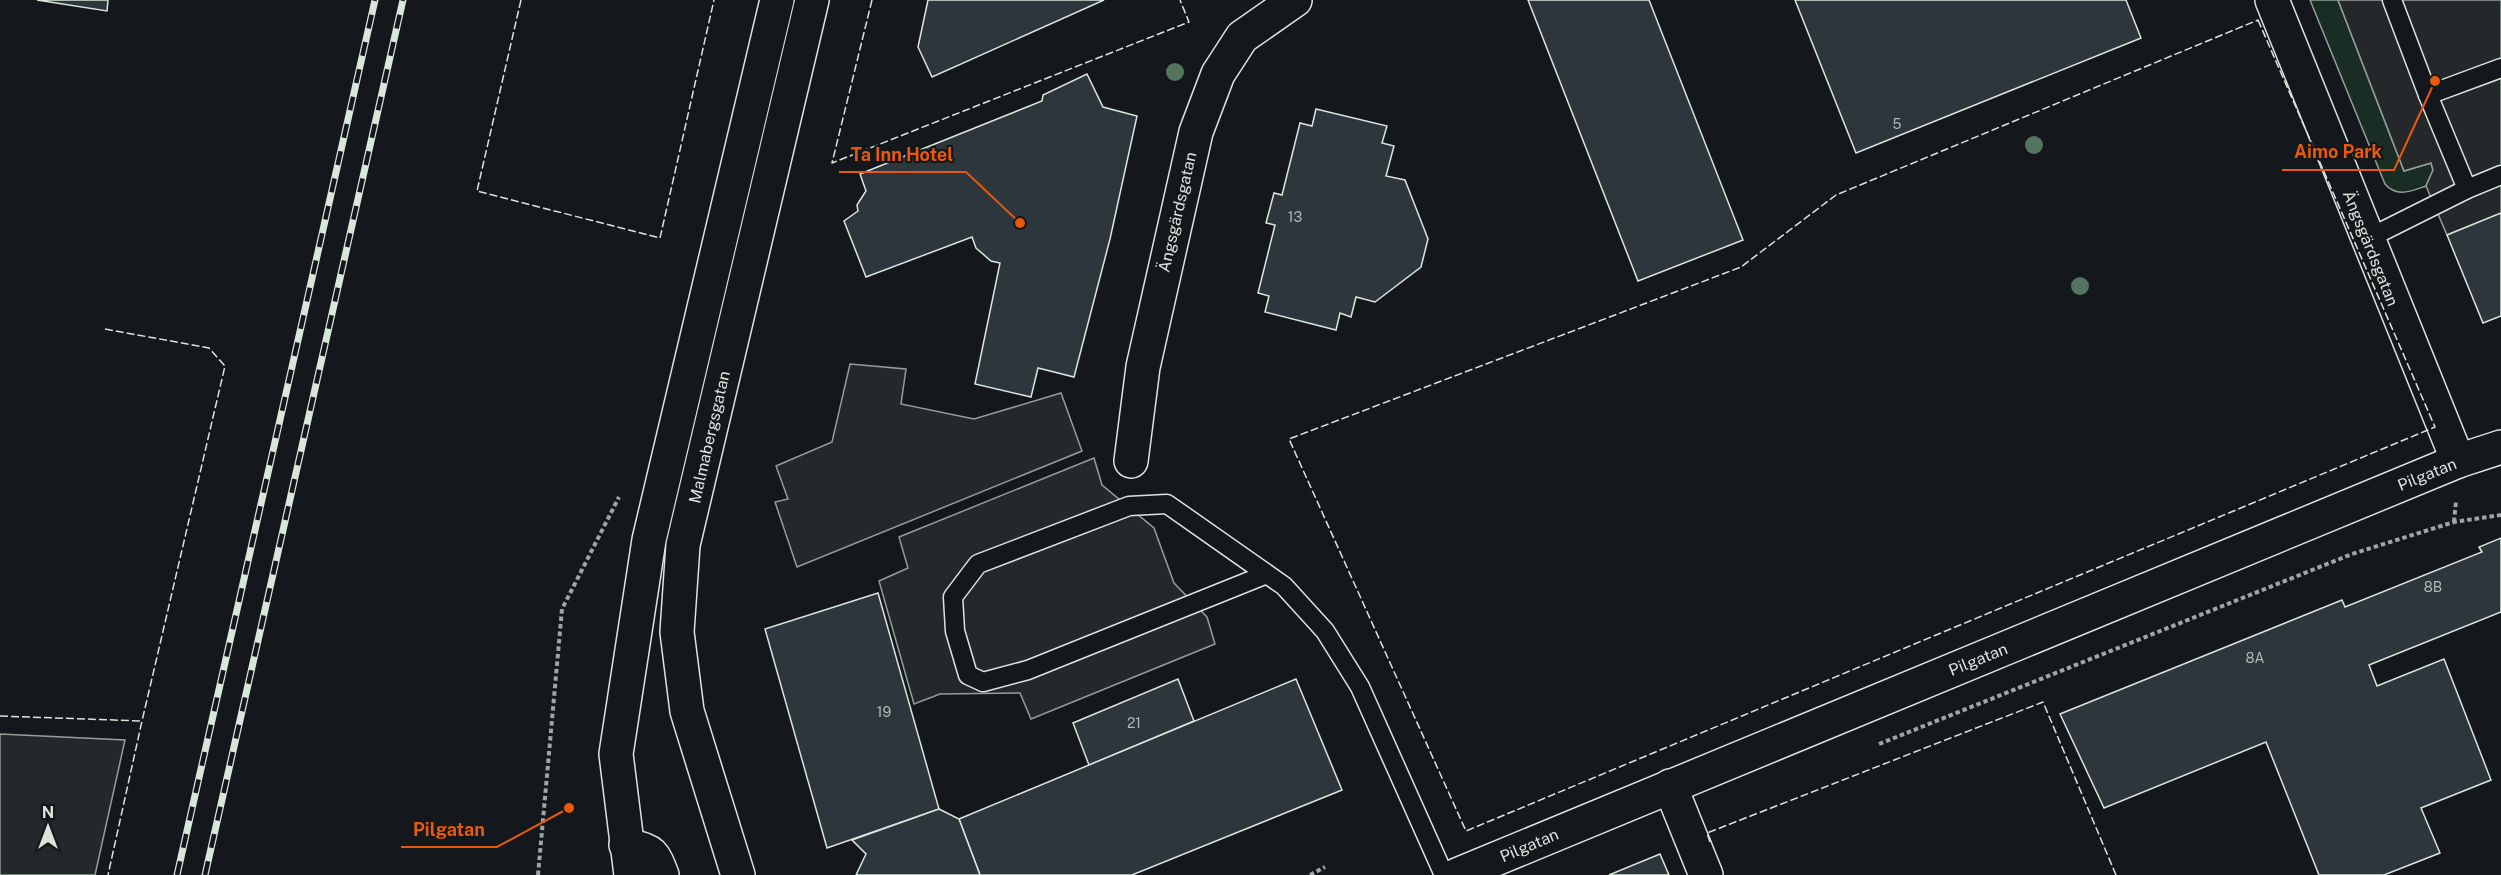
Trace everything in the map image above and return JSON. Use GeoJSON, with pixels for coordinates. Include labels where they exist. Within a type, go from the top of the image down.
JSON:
{"type":"FeatureCollection","features":[{"type":"Feature","properties":{"kind":"street"},"geometry":{"type":"LineString","coordinates":[[662,875],[655,856],[650,852],[629,860],[616,753],[649,540],[777,0]]}},
{"type":"Feature","properties":{"kind":"street","name":"Malmabergsgatan"},"geometry":{"type":"LineString","coordinates":[[738,875],[687,711],[678,632],[684,545],[812,0]]}},
{"type":"Feature","properties":{"kind":"street","name":"Ängsgärdsgatan"},"geometry":{"type":"LineString","coordinates":[[1131,461],[1143,367],[1196,132],[1218,74],[1242,37],[1294,0]]}},
{"type":"Feature","properties":{"kind":"street","name":"Ängsgärdsgatan"},"geometry":{"type":"LineString","coordinates":[[2272,0],[2458,461]]}},
{"type":"Feature","properties":{"kind":"street","name":"Pilgatan"},"geometry":{"type":"LineString","coordinates":[[1457,875],[2458,461],[2501,447]]}},
{"type":"Feature","properties":{"kind":"street"},"geometry":{"type":"LineString","coordinates":[[1670,786],[1706,875]]}},
{"type":"Feature","properties":{"kind":"lane"},"geometry":{"type":"LineString","coordinates":[[2392,0],[2467,189]]}},
{"type":"Feature","properties":{"kind":"lane"},"geometry":{"type":"LineString","coordinates":[[2428,95],[2501,68]]}},
{"type":"Feature","properties":{"kind":"lane"},"geometry":{"type":"LineString","coordinates":[[2367,239],[2467,189],[2501,175]]}},
{"type":"Feature","properties":{"kind":"lane"},"geometry":{"type":"LineString","coordinates":[[1267,574],[1028,670],[982,682],[968,675],[955,631],[953,597],[978,564],[1129,506],[1167,504],[1284,585],[1325,631],[1360,687],[1444,875]]}},
{"type":"Feature","properties":{"kind":"path"},"geometry":{"type":"LineString","coordinates":[[538,875],[562,609],[621,493]]}},
{"type":"Feature","properties":{"kind":"path"},"geometry":{"type":"LineString","coordinates":[[1874,746],[2352,554],[2454,522],[2501,515]]}},
{"type":"Feature","properties":{"kind":"path"},"geometry":{"type":"LineString","coordinates":[[1310,875],[1325,867]]}},
{"type":"Feature","properties":{"kind":"green space"},"geometry":{"type":"Polygon","coordinates":[[[2310,0],[2338,0],[2404,171],[2431,163],[2433,170],[2426,186],[2399,192],[2385,184],[2310,0]]]}},
{"type":"Feature","properties":{"kind":"shaded area"},"geometry":{"type":"Polygon","coordinates":[[[2338,0],[2501,0],[2501,213],[2447,235],[2426,186],[2433,170],[2431,163],[2404,171],[2338,0]]]}},
{"type":"Feature","properties":{"kind":"shaded area"},"geometry":{"type":"Polygon","coordinates":[[[850,364],[906,369],[901,404],[974,419],[1061,393],[1082,451],[797,567],[775,502],[788,499],[776,466],[832,442],[850,364]]]}},
{"type":"Feature","properties":{"kind":"shaded area"},"geometry":{"type":"Polygon","coordinates":[[[1094,458],[1102,485],[1154,528],[1174,583],[1207,617],[1215,644],[1031,719],[1020,693],[940,694],[914,704],[879,581],[908,568],[899,537],[1094,458]]]}},
{"type":"Feature","properties":{"kind":"shaded area"},"geometry":{"type":"Polygon","coordinates":[[[0,734],[125,740],[95,875],[0,875],[0,734]]]}},
{"type":"Feature","properties":{"kind":"building"},"geometry":{"type":"Polygon","coordinates":[[[37,0],[108,0],[107,11],[37,0]]]}},
{"type":"Feature","properties":{"kind":"building"},"geometry":{"type":"Polygon","coordinates":[[[928,0],[1104,0],[932,77],[918,47],[928,0]]]}},
{"type":"Feature","properties":{"kind":"building"},"geometry":{"type":"Polygon","coordinates":[[[1528,0],[1649,0],[1743,240],[1638,281],[1528,0]]]}},
{"type":"Feature","properties":{"kind":"building"},"geometry":{"type":"Polygon","coordinates":[[[1795,0],[2126,0],[2141,38],[1856,153],[1795,0]]]}},
{"type":"Feature","properties":{"kind":"building"},"geometry":{"type":"Polygon","coordinates":[[[1087,74],[1103,107],[1137,116],[1110,239],[1074,377],[1038,368],[1031,397],[975,384],[1000,263],[991,261],[976,248],[972,237],[866,277],[844,221],[858,211],[857,205],[866,191],[860,174],[1042,101],[1043,95],[1087,74]]]}},
{"type":"Feature","properties":{"kind":"building"},"geometry":{"type":"Polygon","coordinates":[[[1316,109],[1387,126],[1382,143],[1394,146],[1386,176],[1405,180],[1428,239],[1421,267],[1375,302],[1356,297],[1351,317],[1340,313],[1336,330],[1265,312],[1269,296],[1258,293],[1275,225],[1266,223],[1274,193],[1282,195],[1300,123],[1312,126],[1316,109]]]}},
{"type":"Feature","properties":{"kind":"building"},"geometry":{"type":"Polygon","coordinates":[[[2501,213],[2501,316],[2483,323],[2447,235],[2501,213]]]}},
{"type":"Feature","properties":{"kind":"building"},"geometry":{"type":"Polygon","coordinates":[[[2501,538],[2501,612],[2369,665],[2377,686],[2444,659],[2491,780],[2421,808],[2440,853],[2384,875],[2319,875],[2266,742],[2104,808],[2060,714],[2342,600],[2345,607],[2482,552],[2479,547],[2501,538]]]}},
{"type":"Feature","properties":{"kind":"building"},"geometry":{"type":"Polygon","coordinates":[[[878,593],[939,809],[827,848],[765,629],[878,593]]]}},
{"type":"Feature","properties":{"kind":"building"},"geometry":{"type":"Polygon","coordinates":[[[1178,679],[1194,721],[1089,765],[1073,723],[1178,679]]]}},
{"type":"Feature","properties":{"kind":"building"},"geometry":{"type":"Polygon","coordinates":[[[1296,679],[1342,790],[1132,875],[980,875],[959,819],[1296,679]]]}},
{"type":"Feature","properties":{"kind":"building"},"geometry":{"type":"Polygon","coordinates":[[[939,809],[959,819],[980,875],[856,875],[866,854],[852,840],[939,809]]]}},
{"type":"Feature","properties":{"kind":"building"},"geometry":{"type":"Polygon","coordinates":[[[1660,854],[1669,875],[1609,875],[1660,854]]]}},
{"type":"Feature","properties":{"kind":"railway"},"geometry":{"type":"LineString","coordinates":[[177,875],[375,0]]}},
{"type":"Feature","properties":{"kind":"railway"},"geometry":{"type":"LineString","coordinates":[[205,875],[403,0]]}},
{"type":"Feature","properties":{"kind":"fence"},"geometry":{"type":"LineString","coordinates":[[521,0],[477,191],[660,238],[714,0]]}},
{"type":"Feature","properties":{"kind":"fence"},"geometry":{"type":"LineString","coordinates":[[872,0],[832,163],[1189,22],[1180,0]]}},
{"type":"Feature","properties":{"kind":"fence"},"geometry":{"type":"LineString","coordinates":[[2258,20],[2435,427],[1466,831],[1289,439],[1741,267],[1836,195],[2258,20]]}},
{"type":"Feature","properties":{"kind":"fence"},"geometry":{"type":"LineString","coordinates":[[105,329],[209,348],[225,366],[142,721]]}},
{"type":"Feature","properties":{"kind":"fence"},"geometry":{"type":"LineString","coordinates":[[1710,842],[1707,833],[2043,702],[2116,875]]}},
{"type":"Feature","properties":{"kind":"fence"},"geometry":{"type":"LineString","coordinates":[[0,716],[142,721],[108,875]]}},
{"type":"Feature","properties":{"kind":"place","name":"Aimo Park"},"geometry":{"type":"Point","coordinates":[2435,81]}},
{"type":"Feature","properties":{"kind":"place","name":"Ta Inn Hotel"},"geometry":{"type":"Point","coordinates":[1020,223]}},
{"type":"Feature","properties":{"kind":"place","name":"Pilgatan"},"geometry":{"type":"Point","coordinates":[569,808]}}]}
